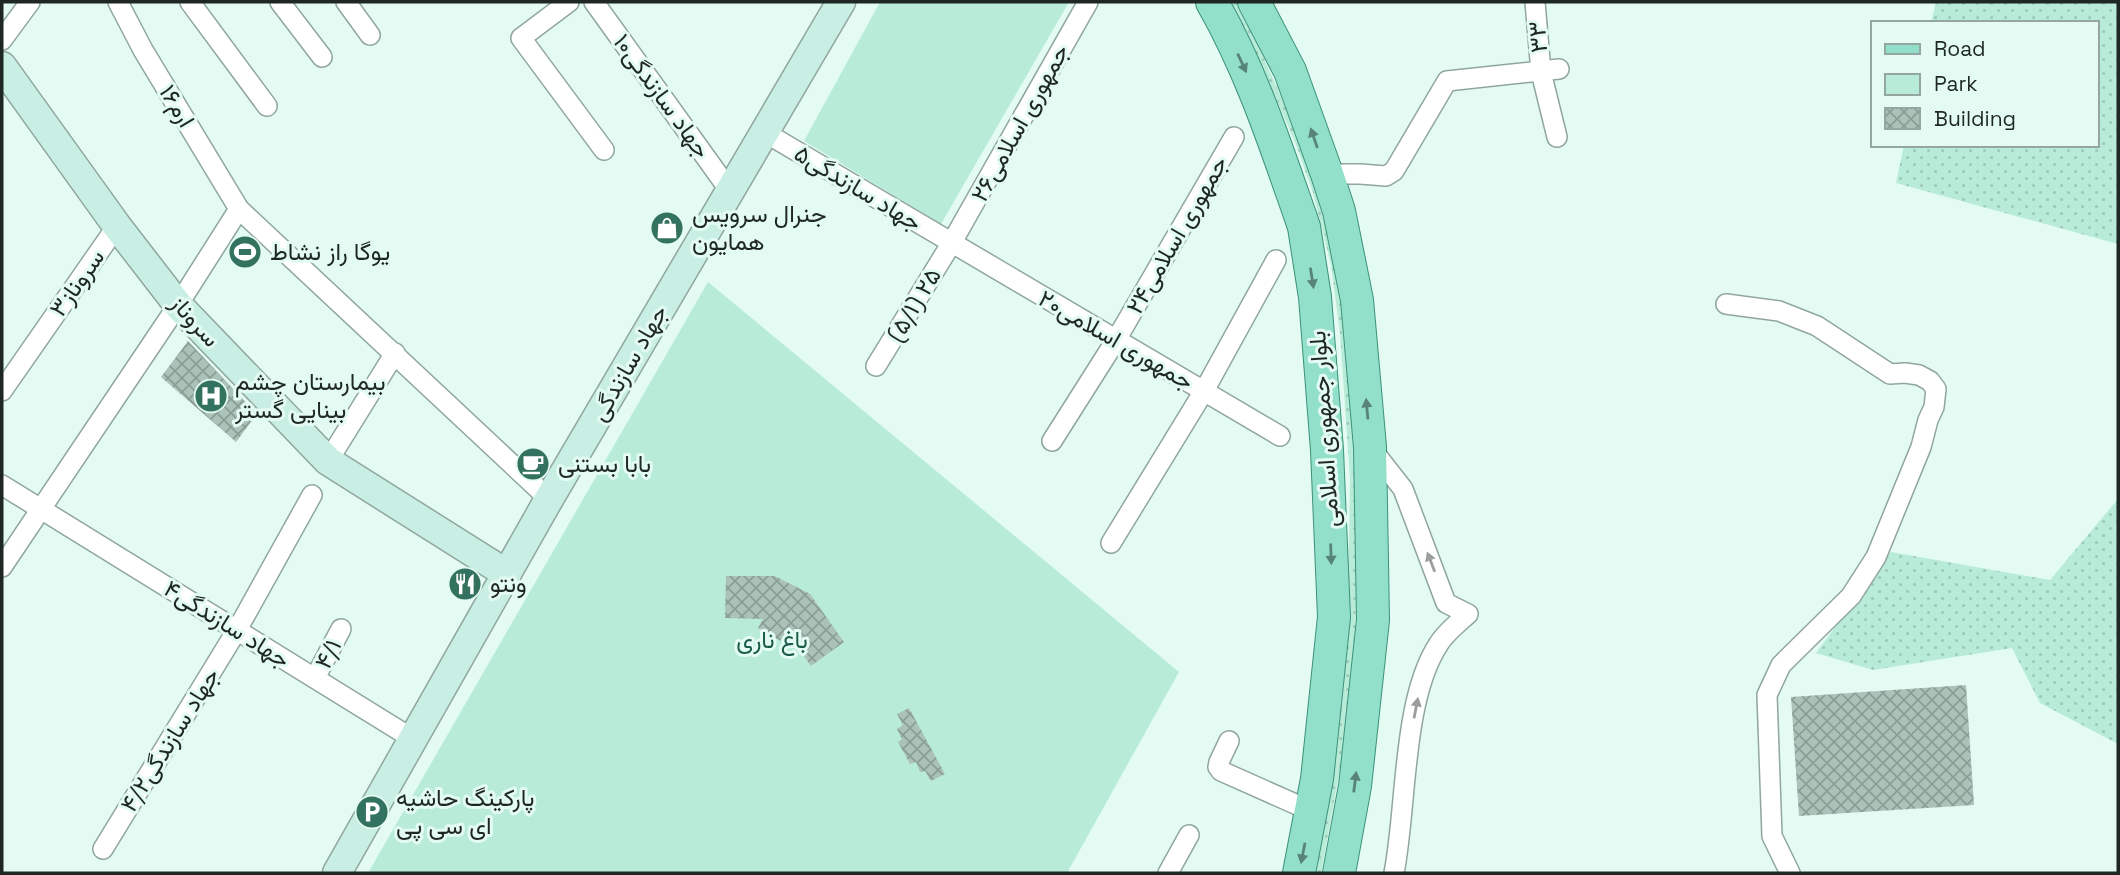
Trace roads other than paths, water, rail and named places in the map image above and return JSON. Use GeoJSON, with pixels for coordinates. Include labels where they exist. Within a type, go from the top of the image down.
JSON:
{"type":"FeatureCollection","features":[{"type":"Feature","properties":{"kind":"main road","name":"جهاد سازندگی"},"geometry":{"type":"LineString","coordinates":[[337,873],[549,499],[841,2]]}},
{"type":"Feature","properties":{"kind":"main road","name":"بلوار جمهوری اسلامی"},"geometry":{"type":"LineString","coordinates":[[1212,2],[1262,105],[1301,218],[1315,297],[1327,450],[1334,617],[1317,779],[1298,873]]}},
{"type":"Feature","properties":{"kind":"main road","name":"بلوار جمهوری اسلامی"},"geometry":{"type":"LineString","coordinates":[[1254,2],[1290,71],[1327,174],[1339,211],[1357,300],[1370,447],[1373,620],[1354,786],[1339,873]]}},
{"type":"Feature","properties":{"kind":"main road","name":"سروناز"},"geometry":{"type":"LineString","coordinates":[[2,66],[117,226],[178,305],[328,461],[507,574]]}},
{"type":"Feature","properties":{"kind":"street"},"geometry":{"type":"LineString","coordinates":[[2,40],[30,2]]}},
{"type":"Feature","properties":{"kind":"street","name":"ارم۱۶"},"geometry":{"type":"LineString","coordinates":[[118,2],[143,50],[239,209],[549,499]]}},
{"type":"Feature","properties":{"kind":"street"},"geometry":{"type":"LineString","coordinates":[[190,2],[267,106]]}},
{"type":"Feature","properties":{"kind":"street"},"geometry":{"type":"LineString","coordinates":[[280,2],[322,57]]}},
{"type":"Feature","properties":{"kind":"street"},"geometry":{"type":"LineString","coordinates":[[346,2],[370,35]]}},
{"type":"Feature","properties":{"kind":"street"},"geometry":{"type":"LineString","coordinates":[[569,2],[521,38],[604,150]]}},
{"type":"Feature","properties":{"kind":"street","name":"جهاد سازندگی۱۰"},"geometry":{"type":"LineString","coordinates":[[594,2],[730,191]]}},
{"type":"Feature","properties":{"kind":"street","name":"جمهوری اسلامی۲۶"},"geometry":{"type":"LineString","coordinates":[[951,244],[1088,2]]}},
{"type":"Feature","properties":{"kind":"street","name":"۳۳"},"geometry":{"type":"LineString","coordinates":[[1535,2],[1550,70],[1557,138]]}},
{"type":"Feature","properties":{"kind":"street"},"geometry":{"type":"LineString","coordinates":[[1327,174],[1386,176],[1394,171],[1447,81],[1550,70]]}},
{"type":"Feature","properties":{"kind":"street","name":"جهاد سازندگی۵"},"geometry":{"type":"LineString","coordinates":[[764,132],[951,244]]}},
{"type":"Feature","properties":{"kind":"street","name":"جمهوری اسلامی۲۴"},"geometry":{"type":"LineString","coordinates":[[1052,441],[1116,340],[1234,137]]}},
{"type":"Feature","properties":{"kind":"street"},"geometry":{"type":"LineString","coordinates":[[2,568],[239,209]]}},
{"type":"Feature","properties":{"kind":"street","name":"سروناز۳"},"geometry":{"type":"LineString","coordinates":[[2,391],[117,226]]}},
{"type":"Feature","properties":{"kind":"street","name":"جمهوری اسلامی۲۰"},"geometry":{"type":"LineString","coordinates":[[951,244],[1280,436]]}},
{"type":"Feature","properties":{"kind":"street","name":"(۵/۱) ۲۵"},"geometry":{"type":"LineString","coordinates":[[876,366],[951,244]]}},
{"type":"Feature","properties":{"kind":"street"},"geometry":{"type":"LineString","coordinates":[[1111,543],[1203,391],[1276,260]]}},
{"type":"Feature","properties":{"kind":"street"},"geometry":{"type":"LineString","coordinates":[[1726,304],[1779,311],[1817,326],[1890,374],[1919,375],[1930,381],[1936,389],[1934,407],[1921,447],[1876,557],[1851,596],[1781,665],[1767,695],[1772,836],[1790,873]]}},
{"type":"Feature","properties":{"kind":"street"},"geometry":{"type":"LineString","coordinates":[[328,461],[395,353]]}},
{"type":"Feature","properties":{"kind":"street"},"geometry":{"type":"LineString","coordinates":[[1370,447],[1403,489],[1446,603],[1468,614],[1438,644],[1426,669],[1415,707],[1394,873]]}},
{"type":"Feature","properties":{"kind":"street","name":"جهاد سازندگی۴"},"geometry":{"type":"LineString","coordinates":[[2,485],[413,739]]}},
{"type":"Feature","properties":{"kind":"street","name":"۴/۲جهاد سازندگی"},"geometry":{"type":"LineString","coordinates":[[103,849],[237,630],[312,495]]}},
{"type":"Feature","properties":{"kind":"street","name":"۴/۱"},"geometry":{"type":"LineString","coordinates":[[315,678],[341,629]]}},
{"type":"Feature","properties":{"kind":"street"},"geometry":{"type":"LineString","coordinates":[[1229,741],[1219,762],[1218,768],[1221,771],[1311,811]]}},
{"type":"Feature","properties":{"kind":"street"},"geometry":{"type":"LineString","coordinates":[[1168,873],[1189,835]]}},
{"type":"Feature","properties":{"kind":"place","name":"جنرال سرویس همایون"},"geometry":{"type":"Point","coordinates":[667,228]}},
{"type":"Feature","properties":{"kind":"place","name":"یوگا راز نشاط"},"geometry":{"type":"Point","coordinates":[245,252]}},
{"type":"Feature","properties":{"kind":"place","name":"بیمارستان چشم بینایی گستر"},"geometry":{"type":"Point","coordinates":[211,396]}},
{"type":"Feature","properties":{"kind":"place","name":"بابا بستنی"},"geometry":{"type":"Point","coordinates":[533,464]}},
{"type":"Feature","properties":{"kind":"place","name":"ونتو"},"geometry":{"type":"Point","coordinates":[465,584]}},
{"type":"Feature","properties":{"kind":"place","name":"پارکینگ حاشیه ای سی پی"},"geometry":{"type":"Point","coordinates":[372,812]}},
{"type":"Feature","properties":{"kind":"park label","name":"باغ ناری"},"geometry":{"type":"Point","coordinates":[772,640]}}]}
